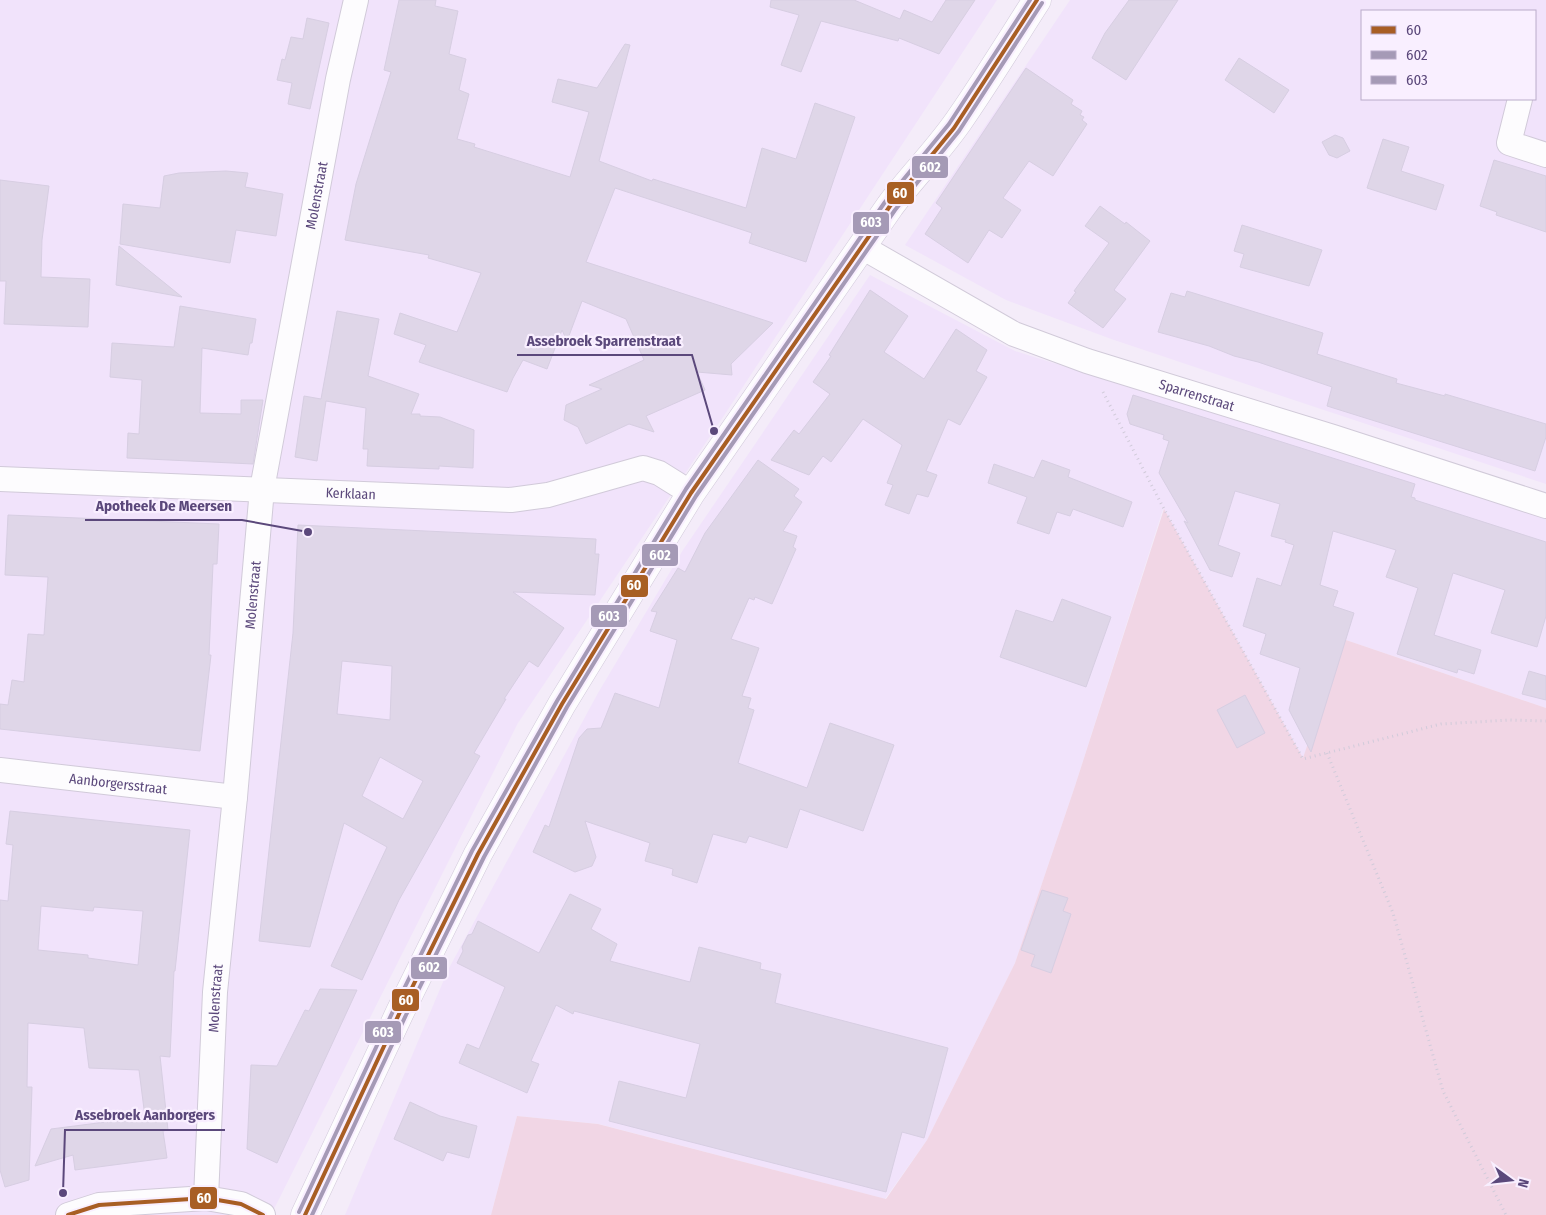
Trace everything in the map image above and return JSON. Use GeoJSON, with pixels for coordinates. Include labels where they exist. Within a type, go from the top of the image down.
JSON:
{"type":"FeatureCollection","features":[{"type":"Feature","properties":{"kind":"main road"},"geometry":{"type":"LineString","coordinates":[[305,1215],[400,1012],[478,854],[562,704],[691,493],[910,179],[962,117],[1037,0]]}},
{"type":"Feature","properties":{"kind":"street","name":"Molenstraat"},"geometry":{"type":"LineString","coordinates":[[206,1198],[215,992],[235,797],[262,489],[338,79],[356,0]]}},
{"type":"Feature","properties":{"kind":"street"},"geometry":{"type":"LineString","coordinates":[[1520,100],[1509,143],[1546,155]]}},
{"type":"Feature","properties":{"kind":"street","name":"Sparrenstraat"},"geometry":{"type":"LineString","coordinates":[[862,247],[1014,334],[1087,362],[1324,434],[1546,506]]}},
{"type":"Feature","properties":{"kind":"street","name":"Kerklaan"},"geometry":{"type":"LineString","coordinates":[[0,478],[511,500],[548,495],[643,468],[659,473],[691,493]]}},
{"type":"Feature","properties":{"kind":"street","name":"Aanborgersstraat"},"geometry":{"type":"LineString","coordinates":[[0,770],[235,797]]}},
{"type":"Feature","properties":{"kind":"street"},"geometry":{"type":"LineString","coordinates":[[68,1215],[99,1204],[206,1198],[241,1204],[263,1215]]}},
{"type":"Feature","properties":{"kind":"path"},"geometry":{"type":"LineString","coordinates":[[1087,362],[1164,509],[1303,759],[1442,724],[1510,720],[1546,721]]}},
{"type":"Feature","properties":{"kind":"path"},"geometry":{"type":"LineString","coordinates":[[1327,753],[1393,913],[1442,1091],[1506,1215]]}},
{"type":"Feature","properties":{"kind":"shaded area"},"geometry":{"type":"Polygon","coordinates":[[[0,0],[997,0],[727,411],[518,723],[271,1215],[0,1215],[0,0]]]}},
{"type":"Feature","properties":{"kind":"shaded area"},"geometry":{"type":"Polygon","coordinates":[[[1070,0],[1546,0],[1546,484],[1114,340],[1006,300],[905,245],[1070,0]]]}},
{"type":"Feature","properties":{"kind":"shaded area"},"geometry":{"type":"Polygon","coordinates":[[[870,275],[1015,351],[1546,518],[1546,708],[1343,639],[1303,759],[1163,509],[1075,786],[1015,963],[927,1140],[885,1199],[599,1124],[517,1116],[491,1215],[345,1215],[448,970],[598,693],[683,550],[870,275]]]}},
{"type":"Feature","properties":{"kind":"shaded area"},"geometry":{"type":"Polygon","coordinates":[[[1164,509],[1303,758],[1343,639],[1546,708],[1546,1215],[491,1215],[517,1116],[598,1124],[886,1199],[927,1140],[1015,963],[1075,786],[1164,509]]]}},
{"type":"Feature","properties":{"kind":"building"},"geometry":{"type":"Polygon","coordinates":[[[399,0],[436,0],[435,6],[458,11],[449,54],[466,59],[459,90],[469,94],[457,139],[475,144],[474,147],[570,177],[589,112],[552,102],[558,79],[597,88],[625,44],[630,45],[599,161],[652,181],[653,179],[746,208],[762,148],[796,159],[815,103],[855,117],[806,262],[749,243],[752,233],[615,188],[586,262],[773,323],[731,364],[732,375],[697,372],[705,390],[646,416],[654,432],[629,424],[586,444],[578,427],[564,420],[566,405],[602,389],[589,385],[644,360],[626,319],[582,301],[567,341],[562,330],[547,369],[523,360],[507,392],[419,362],[426,345],[394,334],[400,313],[457,332],[481,273],[428,258],[429,255],[345,240],[356,184],[391,72],[384,70],[399,0]]]}},
{"type":"Feature","properties":{"kind":"building"},"geometry":{"type":"Polygon","coordinates":[[[771,0],[854,0],[900,19],[904,10],[932,22],[946,0],[975,0],[939,54],[899,38],[898,41],[821,21],[801,72],[781,65],[799,15],[770,7],[771,0]]]}},
{"type":"Feature","properties":{"kind":"building"},"geometry":{"type":"Polygon","coordinates":[[[1129,0],[1178,0],[1126,80],[1092,58],[1105,33],[1129,0]]]}},
{"type":"Feature","properties":{"kind":"building"},"geometry":{"type":"Polygon","coordinates":[[[307,18],[329,23],[310,109],[288,104],[292,83],[277,80],[282,59],[285,60],[291,37],[303,39],[307,18]]]}},
{"type":"Feature","properties":{"kind":"building"},"geometry":{"type":"Polygon","coordinates":[[[1239,58],[1289,90],[1274,113],[1225,80],[1239,58]]]}},
{"type":"Feature","properties":{"kind":"building"},"geometry":{"type":"Polygon","coordinates":[[[1026,68],[1073,100],[1071,104],[1082,111],[1080,115],[1084,117],[1082,120],[1087,124],[1053,176],[1029,161],[1003,198],[1021,210],[1002,238],[989,230],[968,263],[925,234],[942,208],[936,203],[1026,68]]]}},
{"type":"Feature","properties":{"kind":"building"},"geometry":{"type":"Polygon","coordinates":[[[1335,135],[1343,138],[1350,151],[1337,158],[1329,155],[1322,142],[1335,135]]]}},
{"type":"Feature","properties":{"kind":"building"},"geometry":{"type":"Polygon","coordinates":[[[1383,139],[1409,147],[1401,171],[1444,185],[1436,210],[1367,188],[1383,139]]]}},
{"type":"Feature","properties":{"kind":"building"},"geometry":{"type":"Polygon","coordinates":[[[1494,160],[1546,176],[1546,232],[1496,215],[1497,212],[1480,206],[1494,160]]]}},
{"type":"Feature","properties":{"kind":"building"},"geometry":{"type":"Polygon","coordinates":[[[226,171],[248,173],[245,187],[283,194],[276,236],[236,230],[230,263],[120,244],[123,204],[160,208],[164,176],[179,173],[226,171]]]}},
{"type":"Feature","properties":{"kind":"building"},"geometry":{"type":"Polygon","coordinates":[[[0,180],[49,186],[42,240],[41,277],[90,279],[88,327],[4,324],[6,281],[0,281],[0,180]]]}},
{"type":"Feature","properties":{"kind":"building"},"geometry":{"type":"Polygon","coordinates":[[[1100,206],[1125,224],[1126,222],[1150,241],[1114,290],[1126,299],[1103,328],[1068,303],[1076,292],[1074,291],[1109,243],[1085,226],[1100,206]]]}},
{"type":"Feature","properties":{"kind":"building"},"geometry":{"type":"Polygon","coordinates":[[[1242,225],[1322,250],[1309,286],[1240,267],[1244,254],[1234,251],[1242,225]]]}},
{"type":"Feature","properties":{"kind":"building"},"geometry":{"type":"Polygon","coordinates":[[[119,246],[182,297],[116,285],[119,246]]]}},
{"type":"Feature","properties":{"kind":"building"},"geometry":{"type":"Polygon","coordinates":[[[870,290],[908,316],[884,352],[924,379],[956,329],[987,350],[976,371],[987,377],[960,425],[948,419],[926,471],[937,475],[928,497],[917,494],[909,514],[885,505],[893,485],[887,483],[902,445],[863,419],[831,462],[823,456],[809,475],[771,460],[794,430],[799,434],[830,394],[813,382],[831,356],[829,355],[870,290]]]}},
{"type":"Feature","properties":{"kind":"building"},"geometry":{"type":"Polygon","coordinates":[[[1187,291],[1323,333],[1317,354],[1397,379],[1396,383],[1445,396],[1445,394],[1546,424],[1546,437],[1535,471],[1327,406],[1332,387],[1258,362],[1234,356],[1209,346],[1158,332],[1171,293],[1185,297],[1187,291]]]}},
{"type":"Feature","properties":{"kind":"building"},"geometry":{"type":"Polygon","coordinates":[[[180,306],[256,319],[248,355],[202,348],[200,413],[241,414],[241,400],[263,400],[253,464],[127,458],[128,433],[139,434],[142,380],[110,377],[112,343],[174,347],[180,306]]]}},
{"type":"Feature","properties":{"kind":"building"},"geometry":{"type":"Polygon","coordinates":[[[337,311],[379,319],[368,376],[419,394],[411,414],[440,417],[474,430],[473,468],[439,466],[439,469],[367,466],[368,449],[363,449],[366,408],[326,401],[317,461],[295,457],[304,396],[321,399],[337,311]]]}},
{"type":"Feature","properties":{"kind":"building"},"geometry":{"type":"Polygon","coordinates":[[[1133,395],[1415,484],[1411,497],[1415,498],[1415,500],[1546,542],[1546,616],[1537,647],[1491,633],[1505,590],[1453,573],[1434,635],[1481,650],[1474,674],[1458,669],[1457,673],[1397,654],[1418,588],[1386,577],[1396,550],[1333,531],[1320,585],[1338,591],[1333,606],[1354,613],[1311,752],[1289,710],[1300,668],[1260,654],[1266,634],[1243,626],[1257,578],[1281,586],[1294,545],[1285,542],[1286,540],[1271,536],[1280,504],[1235,491],[1218,545],[1240,553],[1232,577],[1210,570],[1184,521],[1188,523],[1159,473],[1169,441],[1163,439],[1164,435],[1130,424],[1127,414],[1133,395]]]}},
{"type":"Feature","properties":{"kind":"building"},"geometry":{"type":"Polygon","coordinates":[[[758,460],[799,489],[794,496],[802,502],[783,531],[797,536],[793,547],[796,549],[772,604],[755,597],[754,600],[749,598],[731,639],[759,648],[742,696],[751,698],[748,708],[754,710],[738,763],[807,788],[830,723],[894,745],[863,831],[800,809],[787,848],[749,836],[746,843],[713,834],[697,883],[672,875],[673,869],[645,861],[650,843],[585,821],[596,857],[592,866],[575,872],[533,852],[545,825],[549,827],[579,738],[587,729],[601,728],[615,693],[659,708],[677,640],[650,631],[657,612],[651,611],[678,568],[685,572],[705,533],[758,460]]]}},
{"type":"Feature","properties":{"kind":"building"},"geometry":{"type":"Polygon","coordinates":[[[1042,460],[1070,470],[1068,477],[1132,502],[1123,527],[1073,509],[1070,516],[1057,512],[1049,534],[1017,523],[1027,497],[988,483],[994,464],[1034,478],[1042,460]]]}},
{"type":"Feature","properties":{"kind":"building"},"geometry":{"type":"Polygon","coordinates":[[[8,515],[219,524],[217,564],[213,564],[209,655],[211,655],[200,751],[0,729],[0,704],[8,705],[12,680],[24,682],[28,634],[44,635],[48,577],[5,575],[8,515]]]}},
{"type":"Feature","properties":{"kind":"building"},"geometry":{"type":"Polygon","coordinates":[[[298,525],[596,539],[595,554],[599,554],[595,595],[513,592],[564,628],[538,667],[529,661],[504,699],[506,699],[474,753],[480,756],[399,900],[362,980],[331,966],[387,847],[344,823],[310,947],[259,941],[293,633],[298,525]],[[342,661],[337,714],[390,720],[392,666],[342,661]],[[380,757],[362,796],[403,819],[423,781],[380,757]]]}},
{"type":"Feature","properties":{"kind":"building"},"geometry":{"type":"Polygon","coordinates":[[[1062,599],[1111,617],[1086,687],[1000,657],[1016,610],[1053,622],[1062,599]]]}},
{"type":"Feature","properties":{"kind":"building"},"geometry":{"type":"Polygon","coordinates":[[[1529,671],[1546,676],[1546,700],[1522,694],[1529,671]]]}},
{"type":"Feature","properties":{"kind":"building"},"geometry":{"type":"Polygon","coordinates":[[[1245,695],[1265,733],[1237,748],[1217,710],[1245,695]]]}},
{"type":"Feature","properties":{"kind":"building"},"geometry":{"type":"Polygon","coordinates":[[[10,811],[190,830],[174,971],[170,1057],[160,1056],[168,1130],[163,1131],[167,1158],[75,1170],[73,1155],[35,1166],[51,1129],[145,1117],[139,1070],[89,1068],[84,1028],[28,1023],[27,1087],[32,1087],[29,1180],[5,1187],[0,1170],[0,900],[8,901],[13,845],[6,844],[10,811]],[[41,906],[38,950],[88,955],[88,958],[138,965],[143,911],[94,907],[93,911],[41,906]]]}},
{"type":"Feature","properties":{"kind":"building"},"geometry":{"type":"Polygon","coordinates":[[[1042,890],[1068,898],[1063,911],[1071,914],[1051,973],[1031,966],[1035,955],[1021,950],[1042,890]]]}},
{"type":"Feature","properties":{"kind":"building"},"geometry":{"type":"Polygon","coordinates":[[[570,894],[601,909],[591,929],[617,944],[610,961],[690,982],[699,947],[761,963],[760,969],[781,974],[775,1003],[948,1048],[924,1138],[902,1132],[886,1192],[609,1121],[619,1081],[686,1098],[700,1044],[574,1011],[573,1014],[556,1005],[531,1061],[539,1064],[527,1093],[459,1063],[467,1044],[479,1049],[505,987],[457,963],[468,935],[472,934],[478,921],[539,953],[570,894]]]}},
{"type":"Feature","properties":{"kind":"building"},"geometry":{"type":"Polygon","coordinates":[[[320,989],[357,990],[277,1163],[247,1149],[251,1065],[277,1066],[305,1010],[309,1011],[320,989]]]}},
{"type":"Feature","properties":{"kind":"building"},"geometry":{"type":"Polygon","coordinates":[[[410,1102],[440,1116],[477,1126],[469,1158],[447,1152],[443,1161],[394,1139],[410,1102]]]}},
{"type":"Feature","properties":{"kind":"transit line","name":"603"},"geometry":{"type":"LineString","coordinates":[[299,1212],[394,1009],[472,851],[557,701],[686,489],[885,202],[949,124],[1030,0]]}},
{"type":"Feature","properties":{"kind":"transit line","name":"60"},"geometry":{"type":"LineString","coordinates":[[305,1215],[400,1012],[478,854],[562,704],[691,493],[890,206],[954,128],[1037,0]]}},
{"type":"Feature","properties":{"kind":"transit line","name":"602"},"geometry":{"type":"LineString","coordinates":[[312,1215],[406,1015],[484,857],[567,707],[696,496],[895,210],[959,131],[1042,3]]}},
{"type":"Feature","properties":{"kind":"transit line","name":"60"},"geometry":{"type":"LineString","coordinates":[[68,1215],[99,1205],[206,1198],[241,1204],[263,1215]]}},
{"type":"Feature","properties":{"kind":"place","name":"Assebroek Sparrenstraat"},"geometry":{"type":"Point","coordinates":[714,431]}},
{"type":"Feature","properties":{"kind":"place","name":"Apotheek De Meersen"},"geometry":{"type":"Point","coordinates":[308,532]}},
{"type":"Feature","properties":{"kind":"place","name":"Assebroek Aanborgers"},"geometry":{"type":"Point","coordinates":[63,1193]}}]}
